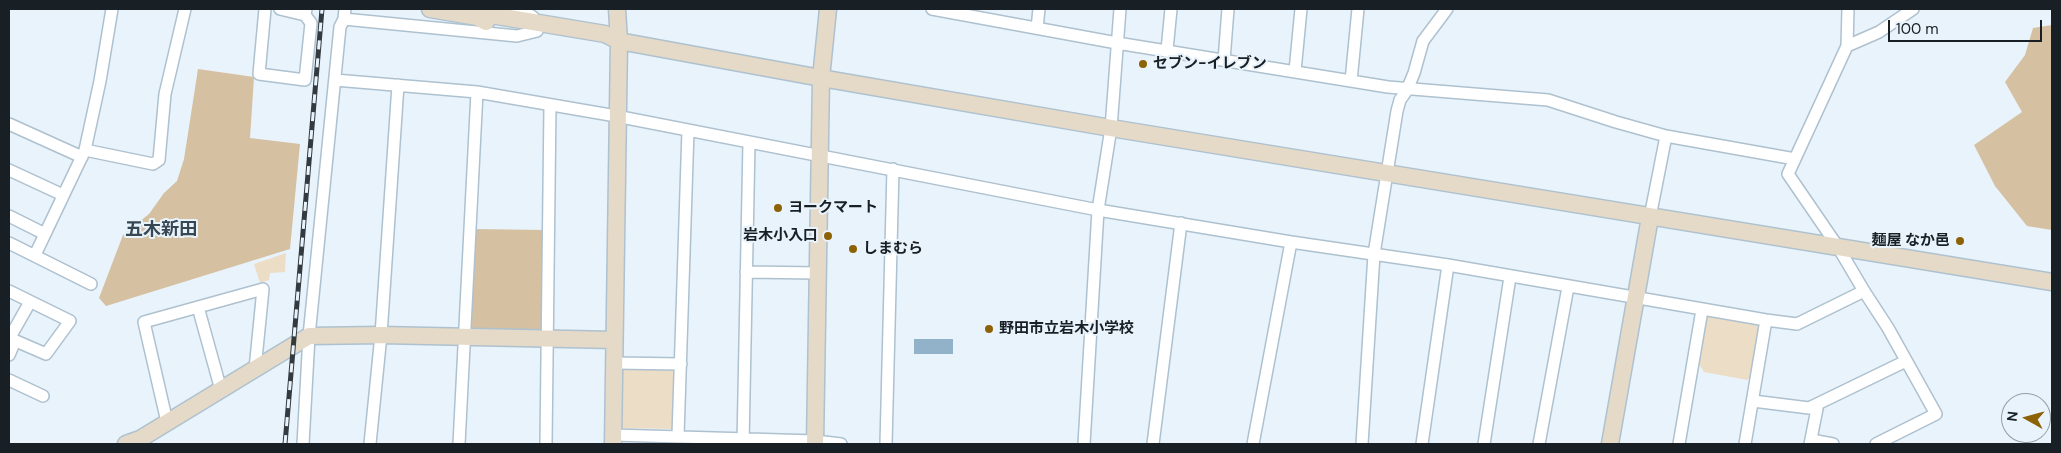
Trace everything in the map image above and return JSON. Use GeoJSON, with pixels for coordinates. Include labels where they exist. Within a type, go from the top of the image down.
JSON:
{"type":"FeatureCollection","features":[{"type":"Feature","properties":{"kind":"street"},"geometry":{"type":"LineString","coordinates":[[35,255],[83,154],[100,81],[112,9]]}},
{"type":"Feature","properties":{"kind":"street"},"geometry":{"type":"LineString","coordinates":[[9,124],[83,154],[153,164],[159,160],[165,94],[185,9]]}},
{"type":"Feature","properties":{"kind":"street"},"geometry":{"type":"LineString","coordinates":[[265,9],[258,74],[305,80],[310,23],[305,12],[280,9]]}},
{"type":"Feature","properties":{"kind":"street"},"geometry":{"type":"LineString","coordinates":[[430,9],[477,17],[490,24],[539,27],[604,44],[619,41],[1111,128],[2052,282]]}},
{"type":"Feature","properties":{"kind":"street"},"geometry":{"type":"LineString","coordinates":[[509,9],[528,14],[539,27]]}},
{"type":"Feature","properties":{"kind":"street"},"geometry":{"type":"LineString","coordinates":[[616,9],[619,41],[616,116],[613,440],[682,439],[841,444]]}},
{"type":"Feature","properties":{"kind":"street"},"geometry":{"type":"LineString","coordinates":[[815,442],[821,78],[828,9]]}},
{"type":"Feature","properties":{"kind":"street"},"geometry":{"type":"LineString","coordinates":[[932,9],[972,12],[1037,28],[1117,43],[1407,90],[1548,100],[1666,136],[1795,159]]}},
{"type":"Feature","properties":{"kind":"street"},"geometry":{"type":"LineString","coordinates":[[1037,28],[1039,9]]}},
{"type":"Feature","properties":{"kind":"street"},"geometry":{"type":"LineString","coordinates":[[1084,444],[1098,210],[1111,128],[1120,9]]}},
{"type":"Feature","properties":{"kind":"street"},"geometry":{"type":"LineString","coordinates":[[1167,50],[1171,9]]}},
{"type":"Feature","properties":{"kind":"street"},"geometry":{"type":"LineString","coordinates":[[1224,60],[1228,9]]}},
{"type":"Feature","properties":{"kind":"street"},"geometry":{"type":"LineString","coordinates":[[1295,72],[1301,9]]}},
{"type":"Feature","properties":{"kind":"street"},"geometry":{"type":"LineString","coordinates":[[1351,81],[1358,9]]}},
{"type":"Feature","properties":{"kind":"street"},"geometry":{"type":"LineString","coordinates":[[1362,444],[1374,254],[1397,111],[1400,100],[1407,90],[1423,41],[1447,9]]}},
{"type":"Feature","properties":{"kind":"street"},"geometry":{"type":"LineString","coordinates":[[1848,9],[1847,46],[1788,174],[1838,247],[1888,328],[1936,414],[1876,444]]}},
{"type":"Feature","properties":{"kind":"street"},"geometry":{"type":"LineString","coordinates":[[1847,46],[1879,32],[1913,9]]}},
{"type":"Feature","properties":{"kind":"street"},"geometry":{"type":"LineString","coordinates":[[303,444],[309,336],[340,27],[345,14],[517,36],[539,27]]}},
{"type":"Feature","properties":{"kind":"street"},"geometry":{"type":"LineString","coordinates":[[335,80],[477,92],[820,154],[1098,210],[1291,242],[1448,265],[1766,320],[1796,324],[1864,291]]}},
{"type":"Feature","properties":{"kind":"street"},"geometry":{"type":"LineString","coordinates":[[370,444],[381,334],[398,85]]}},
{"type":"Feature","properties":{"kind":"street"},"geometry":{"type":"LineString","coordinates":[[459,444],[477,92]]}},
{"type":"Feature","properties":{"kind":"street"},"geometry":{"type":"LineString","coordinates":[[546,444],[550,105]]}},
{"type":"Feature","properties":{"kind":"street"},"geometry":{"type":"LineString","coordinates":[[682,439],[681,364],[688,130]]}},
{"type":"Feature","properties":{"kind":"street"},"geometry":{"type":"LineString","coordinates":[[1610,444],[1666,136]]}},
{"type":"Feature","properties":{"kind":"street"},"geometry":{"type":"LineString","coordinates":[[743,441],[749,142]]}},
{"type":"Feature","properties":{"kind":"street"},"geometry":{"type":"LineString","coordinates":[[886,444],[893,169]]}},
{"type":"Feature","properties":{"kind":"street"},"geometry":{"type":"LineString","coordinates":[[9,170],[63,195]]}},
{"type":"Feature","properties":{"kind":"street"},"geometry":{"type":"LineString","coordinates":[[9,216],[45,234]]}},
{"type":"Feature","properties":{"kind":"street"},"geometry":{"type":"LineString","coordinates":[[1153,444],[1181,223]]}},
{"type":"Feature","properties":{"kind":"street"},"geometry":{"type":"LineString","coordinates":[[1253,444],[1291,242]]}},
{"type":"Feature","properties":{"kind":"street"},"geometry":{"type":"LineString","coordinates":[[9,243],[91,284]]}},
{"type":"Feature","properties":{"kind":"street"},"geometry":{"type":"LineString","coordinates":[[1422,444],[1448,265]]}},
{"type":"Feature","properties":{"kind":"street"},"geometry":{"type":"LineString","coordinates":[[746,272],[818,273]]}},
{"type":"Feature","properties":{"kind":"street"},"geometry":{"type":"LineString","coordinates":[[1484,444],[1510,277]]}},
{"type":"Feature","properties":{"kind":"street"},"geometry":{"type":"LineString","coordinates":[[1539,444],[1568,287]]}},
{"type":"Feature","properties":{"kind":"street"},"geometry":{"type":"LineString","coordinates":[[167,422],[144,322],[263,289],[256,370]]}},
{"type":"Feature","properties":{"kind":"street"},"geometry":{"type":"LineString","coordinates":[[9,291],[70,321],[46,354],[11,339]]}},
{"type":"Feature","properties":{"kind":"street"},"geometry":{"type":"LineString","coordinates":[[9,356],[11,339],[30,302]]}},
{"type":"Feature","properties":{"kind":"street"},"geometry":{"type":"LineString","coordinates":[[198,307],[221,390]]}},
{"type":"Feature","properties":{"kind":"street"},"geometry":{"type":"LineString","coordinates":[[1679,444],[1702,310]]}},
{"type":"Feature","properties":{"kind":"street"},"geometry":{"type":"LineString","coordinates":[[1745,444],[1766,320]]}},
{"type":"Feature","properties":{"kind":"street"},"geometry":{"type":"LineString","coordinates":[[126,444],[140,439],[309,336],[381,334],[614,340]]}},
{"type":"Feature","properties":{"kind":"street"},"geometry":{"type":"LineString","coordinates":[[1808,408],[1906,361]]}},
{"type":"Feature","properties":{"kind":"street"},"geometry":{"type":"LineString","coordinates":[[614,363],[681,364]]}},
{"type":"Feature","properties":{"kind":"street"},"geometry":{"type":"LineString","coordinates":[[9,380],[43,396]]}},
{"type":"Feature","properties":{"kind":"street"},"geometry":{"type":"LineString","coordinates":[[1753,401],[1817,409],[1810,442],[1833,444]]}},
{"type":"Feature","properties":{"kind":"shaded area"},"geometry":{"type":"Polygon","coordinates":[[[2052,25],[2052,230],[2027,226],[1995,186],[1974,145],[2022,112],[2005,82],[2025,55],[2033,28],[2052,25]]]}},
{"type":"Feature","properties":{"kind":"shaded area"},"geometry":{"type":"Polygon","coordinates":[[[198,69],[254,77],[250,138],[300,144],[290,249],[106,306],[99,298],[123,235],[149,214],[164,193],[177,181],[184,159],[198,69]]]}},
{"type":"Feature","properties":{"kind":"shaded area"},"geometry":{"type":"Polygon","coordinates":[[[474,229],[545,230],[541,334],[470,331],[474,229]]]}},
{"type":"Feature","properties":{"kind":"shaded area"},"geometry":{"type":"Polygon","coordinates":[[[286,253],[285,272],[270,273],[269,280],[260,283],[254,264],[286,253]]]}},
{"type":"Feature","properties":{"kind":"shaded area"},"geometry":{"type":"Polygon","coordinates":[[[1711,314],[1758,322],[1761,328],[1753,375],[1747,380],[1704,372],[1699,364],[1706,319],[1711,314]]]}},
{"type":"Feature","properties":{"kind":"shaded area"},"geometry":{"type":"Polygon","coordinates":[[[619,367],[676,368],[674,429],[618,428],[619,367]]]}},
{"type":"Feature","properties":{"kind":"water"},"geometry":{"type":"Polygon","coordinates":[[[914,339],[953,339],[953,354],[914,354],[914,339]]]}},
{"type":"Feature","properties":{"kind":"railway"},"geometry":{"type":"LineString","coordinates":[[285,444],[322,9]]}},
{"type":"Feature","properties":{"kind":"place","name":"セブン-イレブン"},"geometry":{"type":"Point","coordinates":[1143,64]}},
{"type":"Feature","properties":{"kind":"place","name":"ヨークマート"},"geometry":{"type":"Point","coordinates":[778,208]}},
{"type":"Feature","properties":{"kind":"place","name":"岩木小入口"},"geometry":{"type":"Point","coordinates":[828,236]}},
{"type":"Feature","properties":{"kind":"place","name":"麺屋 なか邑"},"geometry":{"type":"Point","coordinates":[1960,241]}},
{"type":"Feature","properties":{"kind":"place","name":"しまむら"},"geometry":{"type":"Point","coordinates":[853,249]}},
{"type":"Feature","properties":{"kind":"place","name":"野田市立岩木小学校"},"geometry":{"type":"Point","coordinates":[989,329]}},
{"type":"Feature","properties":{"kind":"district","name":"五木新田"},"geometry":{"type":"Point","coordinates":[161,230]}}]}
